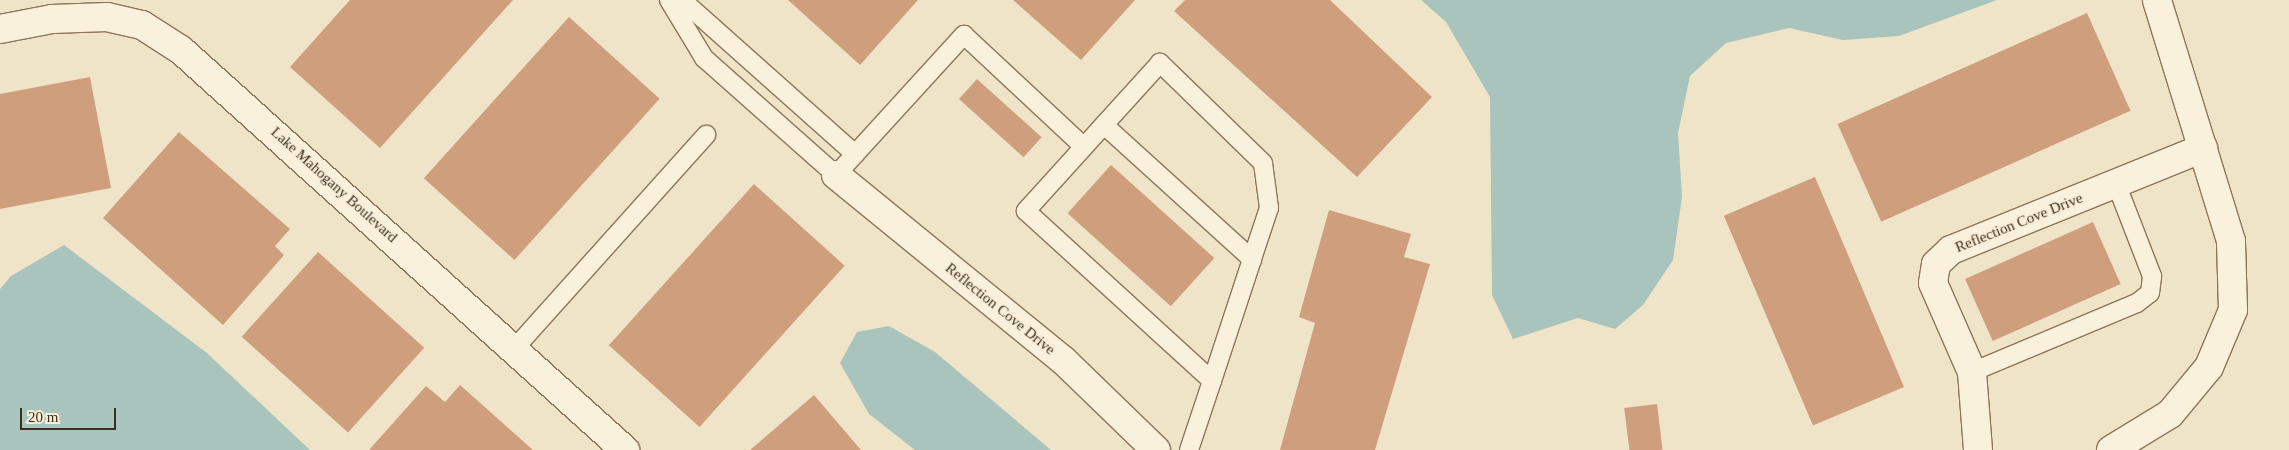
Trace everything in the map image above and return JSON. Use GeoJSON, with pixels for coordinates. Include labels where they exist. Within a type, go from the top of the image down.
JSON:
{"type":"FeatureCollection","features":[{"type":"Feature","properties":{"kind":"street"},"geometry":{"type":"LineString","coordinates":[[2111,450],[2170,414],[2209,367],[2233,310],[2231,241],[2157,0]]}},
{"type":"Feature","properties":{"kind":"street","name":"Lake Mahogany Boulevard"},"geometry":{"type":"LineString","coordinates":[[0,29],[52,19],[107,17],[142,25],[225,86],[625,450]]}},
{"type":"Feature","properties":{"kind":"street","name":"Reflection Cove Drive"},"geometry":{"type":"LineString","coordinates":[[1978,450],[1972,372],[1933,283],[1933,273],[1943,255],[2203,148]]}},
{"type":"Feature","properties":{"kind":"street","name":"Reflection Cove Drive"},"geometry":{"type":"LineString","coordinates":[[836,176],[1064,361],[1156,450]]}},
{"type":"Feature","properties":{"kind":"lane"},"geometry":{"type":"LineString","coordinates":[[669,0],[704,58],[836,176],[964,35],[1084,147]]}},
{"type":"Feature","properties":{"kind":"lane"},"geometry":{"type":"LineString","coordinates":[[682,0],[855,154]]}},
{"type":"Feature","properties":{"kind":"lane"},"geometry":{"type":"LineString","coordinates":[[1189,450],[1212,381],[1269,208],[1263,163],[1160,63],[1026,211],[1212,381]]}},
{"type":"Feature","properties":{"kind":"lane"},"geometry":{"type":"LineString","coordinates":[[1104,125],[1252,259]]}},
{"type":"Feature","properties":{"kind":"lane"},"geometry":{"type":"LineString","coordinates":[[514,349],[706,135]]}},
{"type":"Feature","properties":{"kind":"lane"},"geometry":{"type":"LineString","coordinates":[[1972,372],[2137,303],[2150,294],[2152,276],[2116,183]]}},
{"type":"Feature","properties":{"kind":"water"},"geometry":{"type":"Polygon","coordinates":[[[1421,0],[1997,0],[1899,36],[1843,40],[1789,28],[1726,43],[1690,76],[1678,133],[1682,197],[1673,260],[1643,305],[1615,329],[1578,318],[1513,339],[1492,295],[1490,97],[1446,22],[1421,0]]]}},
{"type":"Feature","properties":{"kind":"water"},"geometry":{"type":"Polygon","coordinates":[[[64,245],[207,353],[310,450],[0,450],[0,289],[11,276],[64,245]]]}},
{"type":"Feature","properties":{"kind":"water"},"geometry":{"type":"Polygon","coordinates":[[[889,326],[935,352],[1051,450],[915,450],[869,414],[840,363],[857,332],[889,326]]]}},
{"type":"Feature","properties":{"kind":"building"},"geometry":{"type":"Polygon","coordinates":[[[350,0],[513,0],[380,148],[290,67],[350,0]]]}},
{"type":"Feature","properties":{"kind":"building"},"geometry":{"type":"Polygon","coordinates":[[[788,0],[918,0],[860,65],[788,0]]]}},
{"type":"Feature","properties":{"kind":"building"},"geometry":{"type":"Polygon","coordinates":[[[1013,0],[1135,0],[1081,60],[1013,0]]]}},
{"type":"Feature","properties":{"kind":"building"},"geometry":{"type":"Polygon","coordinates":[[[1185,0],[1330,0],[1432,97],[1357,177],[1174,11],[1185,0]]]}},
{"type":"Feature","properties":{"kind":"building"},"geometry":{"type":"Polygon","coordinates":[[[2087,13],[2131,111],[1881,222],[1838,124],[2087,13]]]}},
{"type":"Feature","properties":{"kind":"building"},"geometry":{"type":"Polygon","coordinates":[[[569,17],[660,99],[514,260],[424,178],[569,17]]]}},
{"type":"Feature","properties":{"kind":"building"},"geometry":{"type":"Polygon","coordinates":[[[90,77],[111,188],[0,209],[0,94],[90,77]]]}},
{"type":"Feature","properties":{"kind":"building"},"geometry":{"type":"Polygon","coordinates":[[[977,79],[1042,137],[1024,157],[959,99],[977,79]]]}},
{"type":"Feature","properties":{"kind":"building"},"geometry":{"type":"Polygon","coordinates":[[[179,132],[290,229],[275,246],[284,255],[223,325],[103,218],[179,132]]]}},
{"type":"Feature","properties":{"kind":"building"},"geometry":{"type":"Polygon","coordinates":[[[1111,165],[1214,258],[1171,306],[1068,213],[1111,165]]]}},
{"type":"Feature","properties":{"kind":"building"},"geometry":{"type":"Polygon","coordinates":[[[1815,177],[1904,387],[1813,426],[1724,216],[1815,177]]]}},
{"type":"Feature","properties":{"kind":"building"},"geometry":{"type":"Polygon","coordinates":[[[754,184],[845,266],[699,427],[609,345],[754,184]]]}},
{"type":"Feature","properties":{"kind":"building"},"geometry":{"type":"Polygon","coordinates":[[[1329,210],[1411,234],[1404,257],[1430,264],[1375,450],[1280,450],[1315,323],[1299,317],[1329,210]]]}},
{"type":"Feature","properties":{"kind":"building"},"geometry":{"type":"Polygon","coordinates":[[[2093,222],[2121,284],[1993,341],[1965,279],[2093,222]]]}},
{"type":"Feature","properties":{"kind":"building"},"geometry":{"type":"Polygon","coordinates":[[[318,252],[424,348],[348,432],[242,337],[318,252]]]}},
{"type":"Feature","properties":{"kind":"building"},"geometry":{"type":"Polygon","coordinates":[[[460,385],[533,450],[369,450],[426,386],[445,402],[460,385]]]}},
{"type":"Feature","properties":{"kind":"building"},"geometry":{"type":"Polygon","coordinates":[[[814,395],[861,450],[750,450],[814,395]]]}},
{"type":"Feature","properties":{"kind":"building"},"geometry":{"type":"Polygon","coordinates":[[[1657,404],[1663,450],[1629,450],[1624,408],[1657,404]]]}}]}
